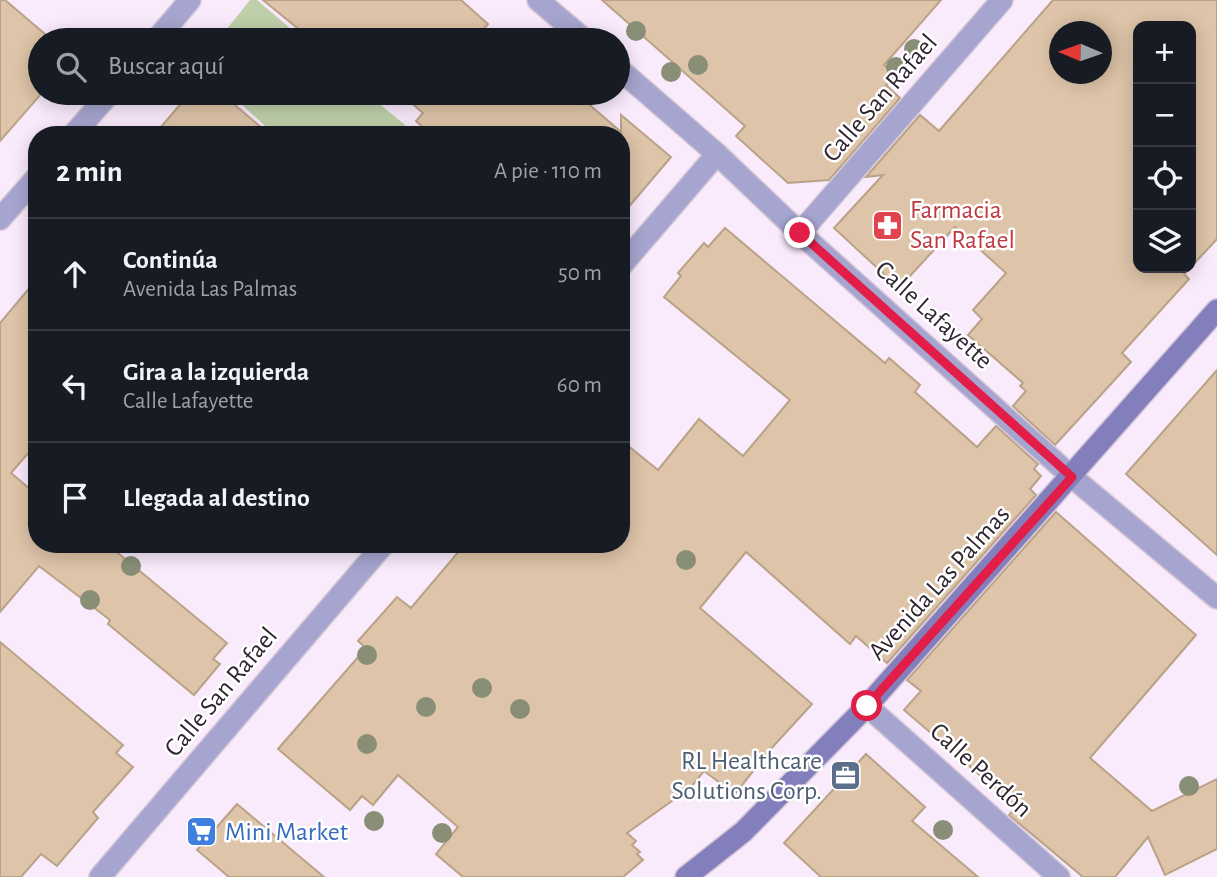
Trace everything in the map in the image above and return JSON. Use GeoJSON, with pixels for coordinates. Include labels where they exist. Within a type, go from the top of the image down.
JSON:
{"type":"FeatureCollection","features":[{"type":"Feature","properties":{"kind":"street"},"geometry":{"type":"LineString","coordinates":[[166,28],[191,0]]}},
{"type":"Feature","properties":{"kind":"street"},"geometry":{"type":"LineString","coordinates":[[538,0],[571,28]]}},
{"type":"Feature","properties":{"kind":"street","name":"Calle San Rafael"},"geometry":{"type":"LineString","coordinates":[[800,233],[1002,0]]}},
{"type":"Feature","properties":{"kind":"street","name":"Calle Lafayette"},"geometry":{"type":"LineString","coordinates":[[630,78],[717,154],[800,233],[1072,477],[1217,598]]}},
{"type":"Feature","properties":{"kind":"street"},"geometry":{"type":"LineString","coordinates":[[82,126],[100,105]]}},
{"type":"Feature","properties":{"kind":"street"},"geometry":{"type":"LineString","coordinates":[[630,256],[717,154]]}},
{"type":"Feature","properties":{"kind":"street"},"geometry":{"type":"LineString","coordinates":[[0,219],[28,187]]}},
{"type":"Feature","properties":{"kind":"street","name":"Avenida Las Palmas"},"geometry":{"type":"LineString","coordinates":[[686,877],[743,832],[867,706],[1217,310]]}},
{"type":"Feature","properties":{"kind":"street","name":"Calle San Rafael"},"geometry":{"type":"LineString","coordinates":[[100,877],[376,553]]}},
{"type":"Feature","properties":{"kind":"street","name":"Calle Perdón"},"geometry":{"type":"LineString","coordinates":[[867,706],[1059,877]]}},
{"type":"Feature","properties":{"kind":"green space"},"geometry":{"type":"Polygon","coordinates":[[[250,0],[257,0],[290,28],[228,28],[250,0]]]}},
{"type":"Feature","properties":{"kind":"green space"},"geometry":{"type":"Polygon","coordinates":[[[242,105],[381,105],[405,125],[404,126],[265,126],[242,105]]]}},
{"type":"Feature","properties":{"kind":"building"},"geometry":{"type":"Polygon","coordinates":[[[0,0],[5,0],[38,28],[28,28],[28,105],[32,105],[0,141],[0,0]]]}},
{"type":"Feature","properties":{"kind":"building"},"geometry":{"type":"Polygon","coordinates":[[[263,0],[461,0],[488,24],[484,28],[297,28],[263,0]]]}},
{"type":"Feature","properties":{"kind":"building"},"geometry":{"type":"Polygon","coordinates":[[[602,0],[941,0],[884,65],[895,75],[886,85],[900,98],[829,180],[788,183],[736,136],[745,126],[602,0]]]}},
{"type":"Feature","properties":{"kind":"building"},"geometry":{"type":"Polygon","coordinates":[[[1053,0],[1217,0],[1217,239],[1196,262],[1196,21],[1133,21],[1133,273],[1185,273],[1189,279],[1122,353],[1131,362],[1055,445],[1013,406],[1026,391],[1020,386],[1023,383],[968,335],[982,319],[973,310],[1006,273],[955,227],[899,288],[834,228],[883,175],[866,177],[920,115],[939,131],[1053,0]]]}},
{"type":"Feature","properties":{"kind":"building"},"geometry":{"type":"Polygon","coordinates":[[[180,105],[235,105],[260,126],[162,126],[180,105]]]}},
{"type":"Feature","properties":{"kind":"building"},"geometry":{"type":"Polygon","coordinates":[[[414,105],[590,105],[614,126],[421,126],[416,121],[423,113],[414,105]]]}},
{"type":"Feature","properties":{"kind":"building"},"geometry":{"type":"Polygon","coordinates":[[[621,115],[671,157],[630,205],[630,126],[621,126],[621,115]]]}},
{"type":"Feature","properties":{"kind":"building"},"geometry":{"type":"Polygon","coordinates":[[[725,228],[885,363],[889,358],[920,385],[915,392],[977,447],[996,426],[1038,464],[1034,469],[1041,476],[1030,489],[1036,495],[887,663],[856,636],[850,644],[746,552],[700,608],[812,704],[769,751],[735,794],[704,771],[682,798],[679,796],[627,833],[636,841],[632,845],[640,852],[637,854],[643,860],[623,877],[463,877],[436,854],[458,827],[398,775],[373,805],[362,796],[350,810],[278,749],[366,648],[358,641],[397,597],[411,608],[457,553],[630,553],[630,447],[658,470],[699,419],[743,456],[790,400],[664,297],[681,276],[678,273],[704,243],[708,247],[725,228]]]}},
{"type":"Feature","properties":{"kind":"building"},"geometry":{"type":"Polygon","coordinates":[[[28,290],[28,453],[11,473],[28,487],[28,553],[118,553],[227,643],[213,659],[220,664],[194,695],[108,624],[110,620],[39,566],[0,612],[0,323],[28,290]]]}},
{"type":"Feature","properties":{"kind":"building"},"geometry":{"type":"Polygon","coordinates":[[[1217,370],[1217,555],[1126,474],[1217,370]]]}},
{"type":"Feature","properties":{"kind":"building"},"geometry":{"type":"Polygon","coordinates":[[[1056,512],[1196,635],[1090,758],[1152,811],[1217,779],[1217,849],[1165,875],[1148,837],[1115,877],[1083,877],[1009,815],[1017,807],[904,710],[921,691],[907,680],[1056,512]]]}},
{"type":"Feature","properties":{"kind":"building"},"geometry":{"type":"Polygon","coordinates":[[[0,642],[123,745],[116,753],[133,767],[93,812],[98,818],[57,866],[41,854],[21,877],[0,877],[0,642]]]}},
{"type":"Feature","properties":{"kind":"building"},"geometry":{"type":"Polygon","coordinates":[[[866,754],[925,807],[912,821],[978,877],[821,877],[784,843],[866,754]]]}},
{"type":"Feature","properties":{"kind":"building"},"geometry":{"type":"Polygon","coordinates":[[[237,804],[324,877],[229,877],[197,850],[237,804]]]}},
{"type":"Feature","properties":{"kind":"place","name":"Farmacia San Rafael"},"geometry":{"type":"Point","coordinates":[887,225]}},
{"type":"Feature","properties":{"kind":"place","name":"RL Healthcare Solutions Corp."},"geometry":{"type":"Point","coordinates":[845,776]}},
{"type":"Feature","properties":{"kind":"place","name":"Mini Market"},"geometry":{"type":"Point","coordinates":[202,832]}},
{"type":"Feature","properties":{"kind":"route"},"geometry":{"type":"LineString","coordinates":[[800,233],[1072,477],[867,706]]}}]}
